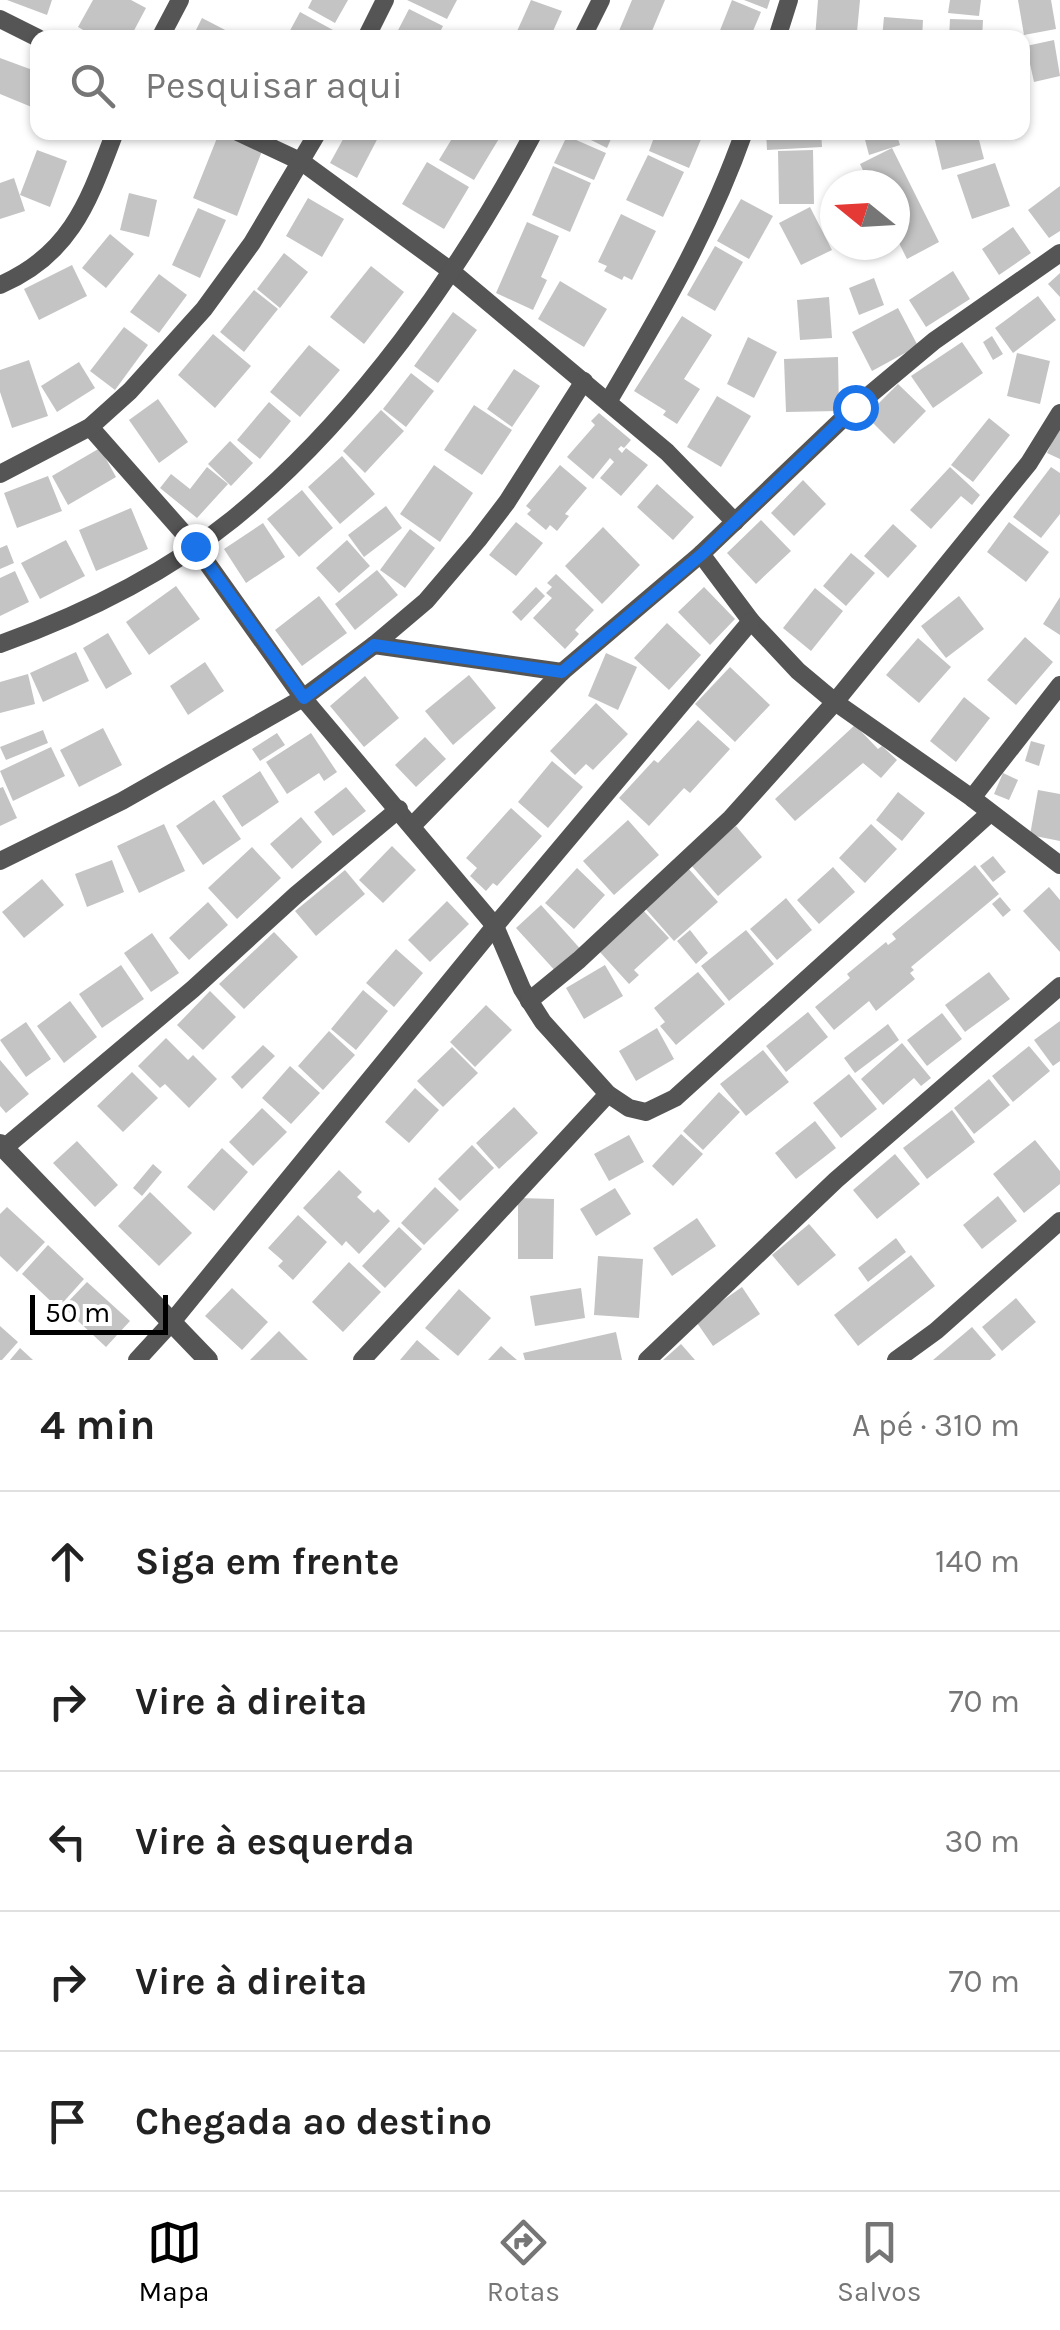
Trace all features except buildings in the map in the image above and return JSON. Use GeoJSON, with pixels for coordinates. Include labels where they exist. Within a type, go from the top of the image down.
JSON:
{"type":"FeatureCollection","features":[{"type":"Feature","properties":{"kind":"street"},"geometry":{"type":"LineString","coordinates":[[164,30],[180,0]]}},
{"type":"Feature","properties":{"kind":"street"},"geometry":{"type":"LineString","coordinates":[[370,30],[385,0]]}},
{"type":"Feature","properties":{"kind":"street"},"geometry":{"type":"LineString","coordinates":[[586,30],[601,0]]}},
{"type":"Feature","properties":{"kind":"street"},"geometry":{"type":"LineString","coordinates":[[780,30],[789,0]]}},
{"type":"Feature","properties":{"kind":"street"},"geometry":{"type":"LineString","coordinates":[[0,19],[30,34]]}},
{"type":"Feature","properties":{"kind":"street"},"geometry":{"type":"LineString","coordinates":[[0,285],[49,254],[74,227],[112,140]]}},
{"type":"Feature","properties":{"kind":"street"},"geometry":{"type":"LineString","coordinates":[[255,140],[302,162],[451,271],[667,452],[734,522]]}},
{"type":"Feature","properties":{"kind":"street"},"geometry":{"type":"LineString","coordinates":[[0,474],[90,427],[130,391],[204,309],[252,243],[314,140]]}},
{"type":"Feature","properties":{"kind":"street"},"geometry":{"type":"LineString","coordinates":[[0,644],[98,603],[195,546],[310,450],[352,403],[451,271],[529,140]]}},
{"type":"Feature","properties":{"kind":"street"},"geometry":{"type":"LineString","coordinates":[[608,402],[705,231],[741,140]]}},
{"type":"Feature","properties":{"kind":"street"},"geometry":{"type":"LineString","coordinates":[[412,826],[562,672],[702,554],[855,407],[934,341],[1060,253]]}},
{"type":"Feature","properties":{"kind":"street"},"geometry":{"type":"LineString","coordinates":[[0,861],[122,801],[304,698],[374,645],[426,601],[478,540],[507,502],[584,381]]}},
{"type":"Feature","properties":{"kind":"street"},"geometry":{"type":"LineString","coordinates":[[528,1001],[579,960],[719,829],[835,702],[1030,463],[1060,414]]}},
{"type":"Feature","properties":{"kind":"street"},"geometry":{"type":"LineString","coordinates":[[90,427],[195,546],[304,698],[495,926],[528,1001],[543,1022],[608,1094],[630,1108],[646,1112],[675,1098],[990,813]]}},
{"type":"Feature","properties":{"kind":"street"},"geometry":{"type":"LineString","coordinates":[[702,554],[772,646],[835,702],[1060,865]]}},
{"type":"Feature","properties":{"kind":"street"},"geometry":{"type":"LineString","coordinates":[[137,1360],[171,1324],[495,926],[751,622]]}},
{"type":"Feature","properties":{"kind":"street"},"geometry":{"type":"LineString","coordinates":[[374,645],[562,672]]}},
{"type":"Feature","properties":{"kind":"street"},"geometry":{"type":"LineString","coordinates":[[972,798],[1060,686]]}},
{"type":"Feature","properties":{"kind":"street"},"geometry":{"type":"LineString","coordinates":[[208,1360],[2,1146],[193,989],[296,894],[399,809]]}},
{"type":"Feature","properties":{"kind":"street"},"geometry":{"type":"LineString","coordinates":[[646,1360],[836,1180],[1060,986]]}},
{"type":"Feature","properties":{"kind":"street"},"geometry":{"type":"LineString","coordinates":[[362,1360],[608,1094]]}},
{"type":"Feature","properties":{"kind":"street"},"geometry":{"type":"LineString","coordinates":[[896,1360],[936,1331],[1060,1221]]}},
{"type":"Feature","properties":{"kind":"route"},"geometry":{"type":"LineString","coordinates":[[195,546],[304,698],[374,645],[562,672],[702,554],[855,407]]}}]}
